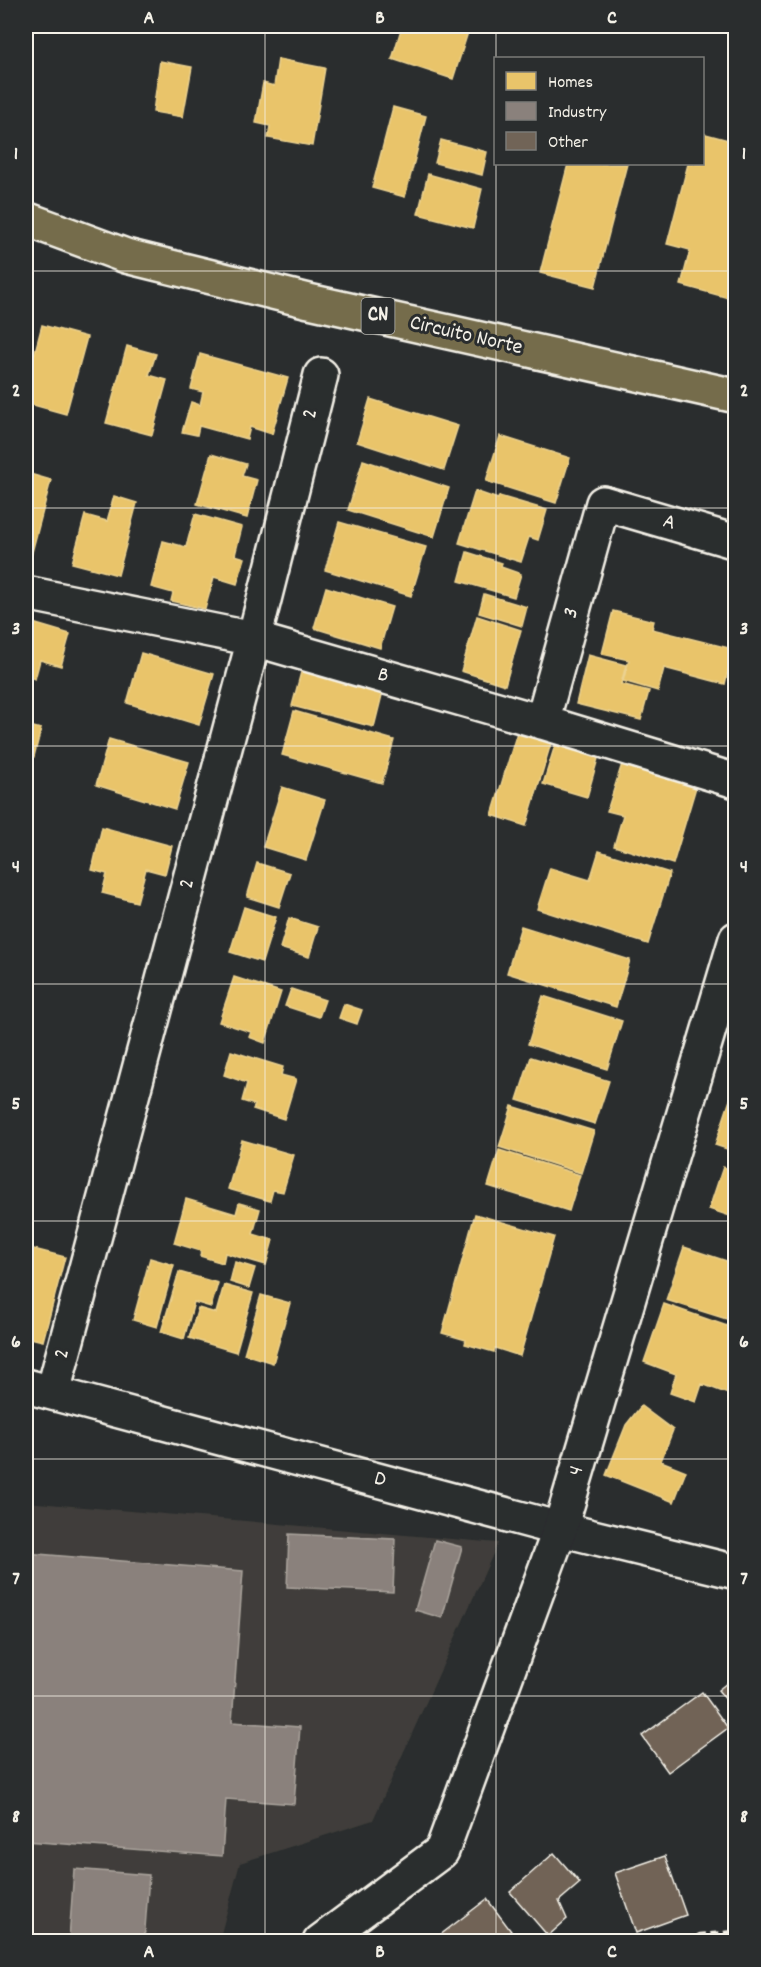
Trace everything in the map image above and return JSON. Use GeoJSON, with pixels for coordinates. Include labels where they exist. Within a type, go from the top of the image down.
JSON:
{"type":"FeatureCollection","features":[{"type":"Feature","properties":{"kind":"main road","name":"Circuito Norte"},"geometry":{"type":"LineString","coordinates":[[26,219],[126,256],[309,301],[735,396]]}},
{"type":"Feature","properties":{"kind":"street","name":"2"},"geometry":{"type":"LineString","coordinates":[[39,1389],[254,639],[321,375]]}},
{"type":"Feature","properties":{"kind":"street","name":"A"},"geometry":{"type":"LineString","coordinates":[[603,503],[735,542]]}},
{"type":"Feature","properties":{"kind":"street","name":"3"},"geometry":{"type":"LineString","coordinates":[[542,722],[603,503]]}},
{"type":"Feature","properties":{"kind":"street","name":"B"},"geometry":{"type":"LineString","coordinates":[[26,593],[254,639],[542,722],[735,781]]}},
{"type":"Feature","properties":{"kind":"street","name":"4"},"geometry":{"type":"LineString","coordinates":[[320,1941],[442,1851],[560,1529],[735,939]]}},
{"type":"Feature","properties":{"kind":"street","name":"D"},"geometry":{"type":"LineString","coordinates":[[39,1389],[560,1529],[735,1572]]}},
{"type":"Feature","properties":{"kind":"shaded area"},"geometry":{"type":"Polygon","coordinates":[[[26,1502],[498,1543],[373,1820],[240,1863],[219,1941],[26,1941],[26,1502]]]}},
{"type":"Feature","properties":{"kind":"building: Homes"},"geometry":{"type":"Polygon","coordinates":[[[402,26],[470,26],[453,79],[392,59],[402,26]]]}},
{"type":"Feature","properties":{"kind":"building: Homes"},"geometry":{"type":"Polygon","coordinates":[[[278,59],[325,68],[312,146],[268,138],[270,126],[256,123],[263,83],[274,86],[278,59]]]}},
{"type":"Feature","properties":{"kind":"building: Homes"},"geometry":{"type":"Polygon","coordinates":[[[160,61],[192,67],[183,117],[153,112],[160,61]]]}},
{"type":"Feature","properties":{"kind":"building: Homes"},"geometry":{"type":"Polygon","coordinates":[[[393,107],[426,116],[405,197],[372,188],[393,107]]]}},
{"type":"Feature","properties":{"kind":"building: Homes"},"geometry":{"type":"Polygon","coordinates":[[[704,134],[736,142],[736,300],[681,285],[690,250],[667,244],[688,165],[704,165],[704,134]]]}},
{"type":"Feature","properties":{"kind":"building: Homes"},"geometry":{"type":"Polygon","coordinates":[[[441,140],[487,152],[482,175],[435,163],[441,140]]]}},
{"type":"Feature","properties":{"kind":"building: Homes"},"geometry":{"type":"Polygon","coordinates":[[[568,165],[627,165],[595,287],[540,273],[568,165]]]}},
{"type":"Feature","properties":{"kind":"building: Homes"},"geometry":{"type":"Polygon","coordinates":[[[428,174],[482,189],[473,228],[418,214],[428,174]]]}},
{"type":"Feature","properties":{"kind":"building: Homes"},"geometry":{"type":"Polygon","coordinates":[[[42,325],[87,337],[66,414],[26,403],[26,386],[42,325]]]}},
{"type":"Feature","properties":{"kind":"building: Homes"},"geometry":{"type":"Polygon","coordinates":[[[127,346],[156,354],[149,375],[167,380],[152,435],[106,423],[127,346]]]}},
{"type":"Feature","properties":{"kind":"building: Homes"},"geometry":{"type":"Polygon","coordinates":[[[200,354],[288,378],[272,434],[250,427],[247,439],[199,426],[197,435],[182,432],[191,402],[200,405],[203,392],[191,389],[200,354]]]}},
{"type":"Feature","properties":{"kind":"building: Homes"},"geometry":{"type":"Polygon","coordinates":[[[370,399],[458,426],[444,470],[357,442],[370,399]]]}},
{"type":"Feature","properties":{"kind":"building: Homes"},"geometry":{"type":"Polygon","coordinates":[[[500,436],[570,458],[556,503],[486,481],[500,436]]]}},
{"type":"Feature","properties":{"kind":"building: Homes"},"geometry":{"type":"Polygon","coordinates":[[[211,454],[246,464],[242,476],[257,480],[247,518],[197,504],[211,454]]]}},
{"type":"Feature","properties":{"kind":"building: Homes"},"geometry":{"type":"Polygon","coordinates":[[[363,460],[449,488],[434,537],[348,510],[363,460]]]}},
{"type":"Feature","properties":{"kind":"building: Homes"},"geometry":{"type":"Polygon","coordinates":[[[30,474],[51,480],[31,556],[26,554],[26,489],[30,474]]]}},
{"type":"Feature","properties":{"kind":"building: Homes"},"geometry":{"type":"Polygon","coordinates":[[[475,491],[498,499],[499,496],[547,510],[538,540],[529,537],[521,562],[459,543],[475,491]]]}},
{"type":"Feature","properties":{"kind":"building: Homes"},"geometry":{"type":"Polygon","coordinates":[[[114,496],[137,503],[118,575],[72,563],[85,515],[107,521],[114,496]]]}},
{"type":"Feature","properties":{"kind":"building: Homes"},"geometry":{"type":"Polygon","coordinates":[[[195,514],[242,527],[235,555],[245,558],[237,584],[214,577],[205,609],[171,601],[173,593],[151,587],[163,541],[186,547],[195,514]]]}},
{"type":"Feature","properties":{"kind":"building: Homes"},"geometry":{"type":"Polygon","coordinates":[[[339,522],[426,547],[411,596],[325,570],[339,522]]]}},
{"type":"Feature","properties":{"kind":"building: Homes"},"geometry":{"type":"Polygon","coordinates":[[[467,552],[502,563],[501,567],[521,574],[514,597],[459,581],[467,552]]]}},
{"type":"Feature","properties":{"kind":"building: Homes"},"geometry":{"type":"Polygon","coordinates":[[[326,587],[392,607],[380,648],[314,628],[326,587]]]}},
{"type":"Feature","properties":{"kind":"building: Homes"},"geometry":{"type":"Polygon","coordinates":[[[484,594],[527,607],[522,626],[479,613],[484,594]]]}},
{"type":"Feature","properties":{"kind":"building: Homes"},"geometry":{"type":"Polygon","coordinates":[[[613,611],[654,621],[652,629],[733,649],[725,684],[664,668],[658,691],[623,681],[629,660],[602,654],[613,611]]]}},
{"type":"Feature","properties":{"kind":"building: Homes"},"geometry":{"type":"Polygon","coordinates":[[[477,616],[521,630],[505,685],[461,671],[477,616]]]}},
{"type":"Feature","properties":{"kind":"building: Homes"},"geometry":{"type":"Polygon","coordinates":[[[26,621],[70,634],[61,666],[40,660],[35,679],[26,676],[26,621]]]}},
{"type":"Feature","properties":{"kind":"building: Homes"},"geometry":{"type":"Polygon","coordinates":[[[141,653],[214,674],[199,725],[127,703],[141,653]]]}},
{"type":"Feature","properties":{"kind":"building: Homes"},"geometry":{"type":"Polygon","coordinates":[[[588,655],[626,665],[621,684],[649,691],[641,720],[576,704],[588,655]]]}},
{"type":"Feature","properties":{"kind":"building: Homes"},"geometry":{"type":"Polygon","coordinates":[[[304,661],[385,683],[374,727],[292,706],[304,661]]]}},
{"type":"Feature","properties":{"kind":"building: Homes"},"geometry":{"type":"Polygon","coordinates":[[[294,711],[394,740],[382,783],[282,755],[294,711]]]}},
{"type":"Feature","properties":{"kind":"building: Homes"},"geometry":{"type":"Polygon","coordinates":[[[26,725],[41,729],[30,772],[26,771],[26,725]]]}},
{"type":"Feature","properties":{"kind":"building: Homes"},"geometry":{"type":"Polygon","coordinates":[[[518,729],[552,740],[526,826],[492,815],[518,729]]]}},
{"type":"Feature","properties":{"kind":"building: Homes"},"geometry":{"type":"Polygon","coordinates":[[[109,739],[189,762],[175,809],[96,785],[109,739]]]}},
{"type":"Feature","properties":{"kind":"building: Homes"},"geometry":{"type":"Polygon","coordinates":[[[556,742],[599,755],[587,797],[543,784],[556,742]]]}},
{"type":"Feature","properties":{"kind":"building: Homes"},"geometry":{"type":"Polygon","coordinates":[[[622,764],[696,787],[673,864],[614,846],[623,815],[607,811],[622,764]]]}},
{"type":"Feature","properties":{"kind":"building: Homes"},"geometry":{"type":"Polygon","coordinates":[[[282,787],[325,800],[306,860],[263,847],[282,787]]]}},
{"type":"Feature","properties":{"kind":"building: Homes"},"geometry":{"type":"Polygon","coordinates":[[[102,827],[172,846],[165,874],[146,869],[137,902],[102,893],[107,874],[92,870],[102,827]]]}},
{"type":"Feature","properties":{"kind":"building: Homes"},"geometry":{"type":"Polygon","coordinates":[[[599,851],[670,873],[648,944],[537,909],[550,868],[590,880],[599,851]]]}},
{"type":"Feature","properties":{"kind":"building: Homes"},"geometry":{"type":"Polygon","coordinates":[[[257,863],[290,873],[279,907],[247,897],[257,863]]]}},
{"type":"Feature","properties":{"kind":"building: Homes"},"geometry":{"type":"Polygon","coordinates":[[[244,907],[276,917],[262,962],[230,952],[244,907]]]}},
{"type":"Feature","properties":{"kind":"building: Homes"},"geometry":{"type":"Polygon","coordinates":[[[289,918],[318,927],[309,957],[280,948],[289,918]]]}},
{"type":"Feature","properties":{"kind":"building: Homes"},"geometry":{"type":"Polygon","coordinates":[[[521,926],[630,960],[616,1007],[507,973],[521,926]]]}},
{"type":"Feature","properties":{"kind":"building: Homes"},"geometry":{"type":"Polygon","coordinates":[[[234,977],[281,992],[265,1043],[249,1037],[251,1032],[219,1022],[234,977]]]}},
{"type":"Feature","properties":{"kind":"building: Homes"},"geometry":{"type":"Polygon","coordinates":[[[291,989],[325,1000],[319,1017],[285,1006],[291,989]]]}},
{"type":"Feature","properties":{"kind":"building: Homes"},"geometry":{"type":"Polygon","coordinates":[[[543,996],[622,1021],[607,1069],[528,1044],[543,996]]]}},
{"type":"Feature","properties":{"kind":"building: Homes"},"geometry":{"type":"Polygon","coordinates":[[[344,1004],[362,1010],[357,1024],[339,1018],[344,1004]]]}},
{"type":"Feature","properties":{"kind":"building: Homes"},"geometry":{"type":"Polygon","coordinates":[[[231,1051],[283,1067],[281,1075],[296,1079],[284,1119],[253,1109],[255,1105],[242,1101],[247,1083],[224,1075],[231,1051]]]}},
{"type":"Feature","properties":{"kind":"building: Homes"},"geometry":{"type":"Polygon","coordinates":[[[531,1057],[609,1081],[595,1124],[517,1100],[531,1057]]]}},
{"type":"Feature","properties":{"kind":"building: Homes"},"geometry":{"type":"Polygon","coordinates":[[[732,1094],[736,1095],[736,1152],[715,1145],[732,1094]]]}},
{"type":"Feature","properties":{"kind":"building: Homes"},"geometry":{"type":"Polygon","coordinates":[[[512,1106],[594,1131],[581,1173],[499,1147],[512,1106]]]}},
{"type":"Feature","properties":{"kind":"building: Homes"},"geometry":{"type":"Polygon","coordinates":[[[242,1140],[294,1155],[283,1192],[273,1190],[270,1201],[228,1189],[242,1140]]]}},
{"type":"Feature","properties":{"kind":"building: Homes"},"geometry":{"type":"Polygon","coordinates":[[[499,1150],[580,1175],[569,1211],[488,1186],[499,1150]]]}},
{"type":"Feature","properties":{"kind":"building: Homes"},"geometry":{"type":"Polygon","coordinates":[[[723,1167],[736,1171],[736,1218],[709,1209],[723,1167]]]}},
{"type":"Feature","properties":{"kind":"building: Homes"},"geometry":{"type":"Polygon","coordinates":[[[186,1199],[236,1214],[239,1203],[260,1209],[253,1234],[273,1240],[266,1265],[225,1253],[223,1263],[200,1256],[201,1251],[174,1243],[186,1199]]]}},
{"type":"Feature","properties":{"kind":"building: Homes"},"geometry":{"type":"Polygon","coordinates":[[[475,1214],[554,1237],[520,1356],[495,1348],[494,1352],[465,1344],[466,1340],[442,1333],[475,1214]]]}},
{"type":"Feature","properties":{"kind":"building: Homes"},"geometry":{"type":"Polygon","coordinates":[[[26,1247],[65,1257],[43,1341],[26,1337],[26,1247]]]}},
{"type":"Feature","properties":{"kind":"building: Homes"},"geometry":{"type":"Polygon","coordinates":[[[684,1247],[736,1264],[736,1322],[666,1300],[684,1247]]]}},
{"type":"Feature","properties":{"kind":"building: Homes"},"geometry":{"type":"Polygon","coordinates":[[[150,1258],[174,1265],[157,1327],[133,1320],[150,1258]]]}},
{"type":"Feature","properties":{"kind":"building: Homes"},"geometry":{"type":"Polygon","coordinates":[[[235,1262],[255,1268],[249,1288],[230,1282],[235,1262]]]}},
{"type":"Feature","properties":{"kind":"building: Homes"},"geometry":{"type":"Polygon","coordinates":[[[179,1272],[218,1283],[211,1307],[194,1302],[184,1339],[161,1332],[179,1272]]]}},
{"type":"Feature","properties":{"kind":"building: Homes"},"geometry":{"type":"Polygon","coordinates":[[[224,1285],[253,1293],[236,1352],[189,1338],[198,1308],[216,1313],[224,1285]]]}},
{"type":"Feature","properties":{"kind":"building: Homes"},"geometry":{"type":"Polygon","coordinates":[[[261,1295],[290,1303],[273,1363],[244,1354],[261,1295]]]}},
{"type":"Feature","properties":{"kind":"building: Homes"},"geometry":{"type":"Polygon","coordinates":[[[664,1304],[736,1329],[736,1382],[731,1395],[702,1384],[696,1402],[670,1393],[676,1374],[644,1362],[664,1304]]]}},
{"type":"Feature","properties":{"kind":"building: Homes"},"geometry":{"type":"Polygon","coordinates":[[[641,1406],[673,1430],[661,1461],[686,1471],[674,1502],[606,1475],[626,1425],[641,1406]]]}},
{"type":"Feature","properties":{"kind":"building: Industry"},"geometry":{"type":"Polygon","coordinates":[[[289,1534],[395,1539],[393,1592],[287,1587],[289,1534]]]}},
{"type":"Feature","properties":{"kind":"building: Industry"},"geometry":{"type":"Polygon","coordinates":[[[435,1540],[462,1547],[442,1618],[415,1610],[435,1540]]]}},
{"type":"Feature","properties":{"kind":"building: Industry"},"geometry":{"type":"Polygon","coordinates":[[[26,1553],[243,1571],[232,1722],[300,1727],[294,1804],[226,1799],[222,1856],[26,1841],[26,1553]]]}},
{"type":"Feature","properties":{"kind":"building: Industry"},"geometry":{"type":"Polygon","coordinates":[[[74,1869],[149,1875],[144,1942],[69,1940],[74,1869]]]}},
{"type":"Feature","properties":{"kind":"building: Other"},"geometry":{"type":"Polygon","coordinates":[[[736,1676],[736,1712],[718,1690],[736,1676]]]}},
{"type":"Feature","properties":{"kind":"building: Other"},"geometry":{"type":"Polygon","coordinates":[[[702,1692],[728,1728],[668,1772],[642,1736],[702,1692]]]}},
{"type":"Feature","properties":{"kind":"building: Other"},"geometry":{"type":"Polygon","coordinates":[[[554,1853],[580,1883],[559,1901],[567,1919],[548,1936],[510,1892],[554,1853]]]}},
{"type":"Feature","properties":{"kind":"building: Other"},"geometry":{"type":"Polygon","coordinates":[[[665,1856],[686,1915],[636,1933],[615,1873],[665,1856]]]}},
{"type":"Feature","properties":{"kind":"building: Other"},"geometry":{"type":"Polygon","coordinates":[[[487,1899],[511,1931],[497,1942],[431,1942],[487,1899]]]}},
{"type":"Feature","properties":{"kind":"railway"},"geometry":{"type":"LineString","coordinates":[[685,1942],[700,1935],[736,1932]]}}]}
